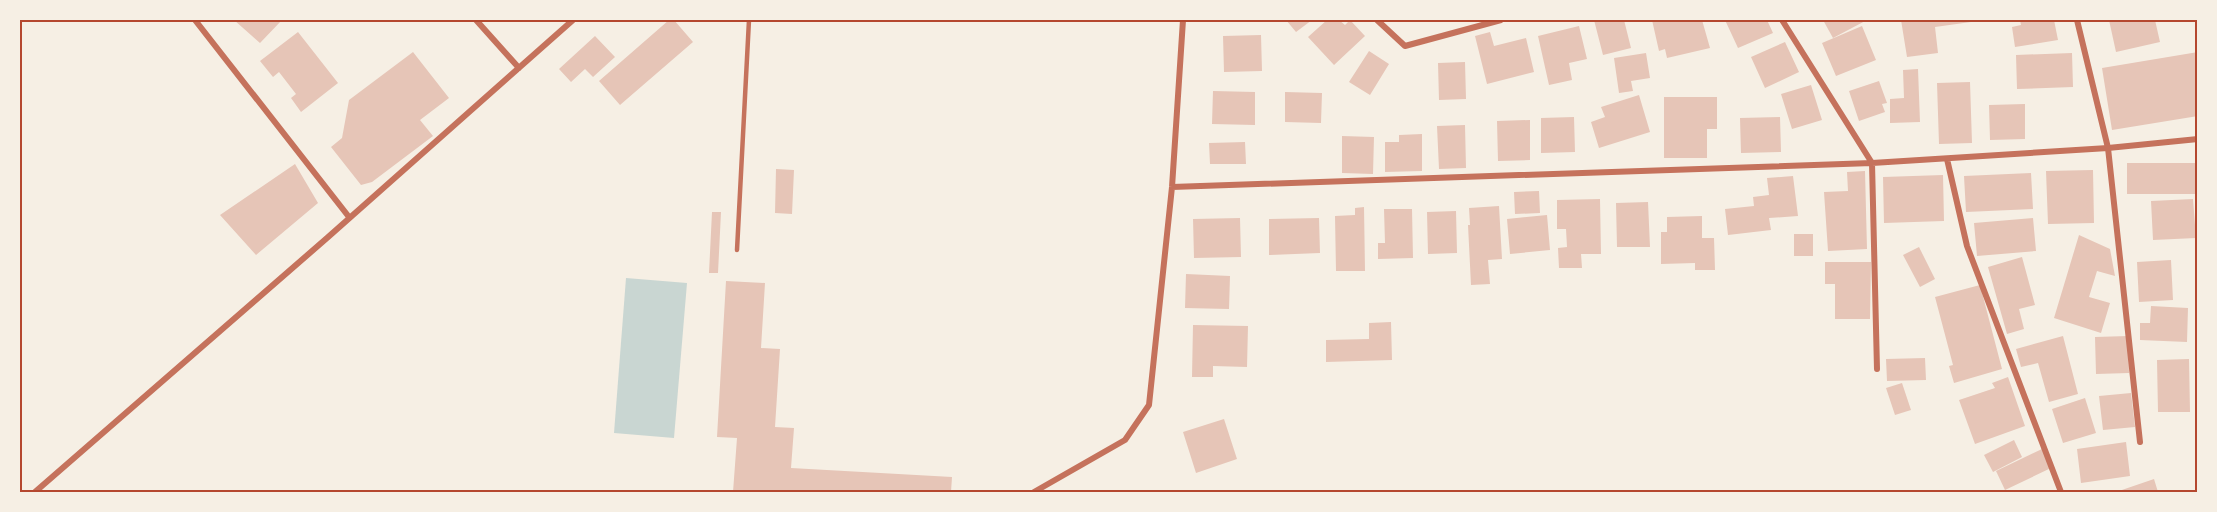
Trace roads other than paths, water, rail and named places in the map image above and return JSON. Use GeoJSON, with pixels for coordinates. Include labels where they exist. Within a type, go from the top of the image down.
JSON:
{"type":"FeatureCollection","features":[{"type":"Feature","properties":{"kind":"street"},"geometry":{"type":"LineString","coordinates":[[195,20],[349,217]]}},
{"type":"Feature","properties":{"kind":"street"},"geometry":{"type":"LineString","coordinates":[[476,20],[519,68]]}},
{"type":"Feature","properties":{"kind":"street"},"geometry":{"type":"LineString","coordinates":[[35,492],[573,20]]}},
{"type":"Feature","properties":{"kind":"street"},"geometry":{"type":"LineString","coordinates":[[1034,492],[1125,440],[1149,405],[1172,187],[1183,20]]}},
{"type":"Feature","properties":{"kind":"street"},"geometry":{"type":"LineString","coordinates":[[1377,20],[1406,46],[1501,20]]}},
{"type":"Feature","properties":{"kind":"street"},"geometry":{"type":"LineString","coordinates":[[1782,20],[1872,163],[1877,369]]}},
{"type":"Feature","properties":{"kind":"street"},"geometry":{"type":"LineString","coordinates":[[2077,20],[2108,148],[2140,442]]}},
{"type":"Feature","properties":{"kind":"street"},"geometry":{"type":"LineString","coordinates":[[1172,187],[1872,163],[2198,140]]}},
{"type":"Feature","properties":{"kind":"street"},"geometry":{"type":"LineString","coordinates":[[1947,159],[1967,246],[2061,492]]}},
{"type":"Feature","properties":{"kind":"lane"},"geometry":{"type":"LineString","coordinates":[[738,250],[749,20]]}}]}
